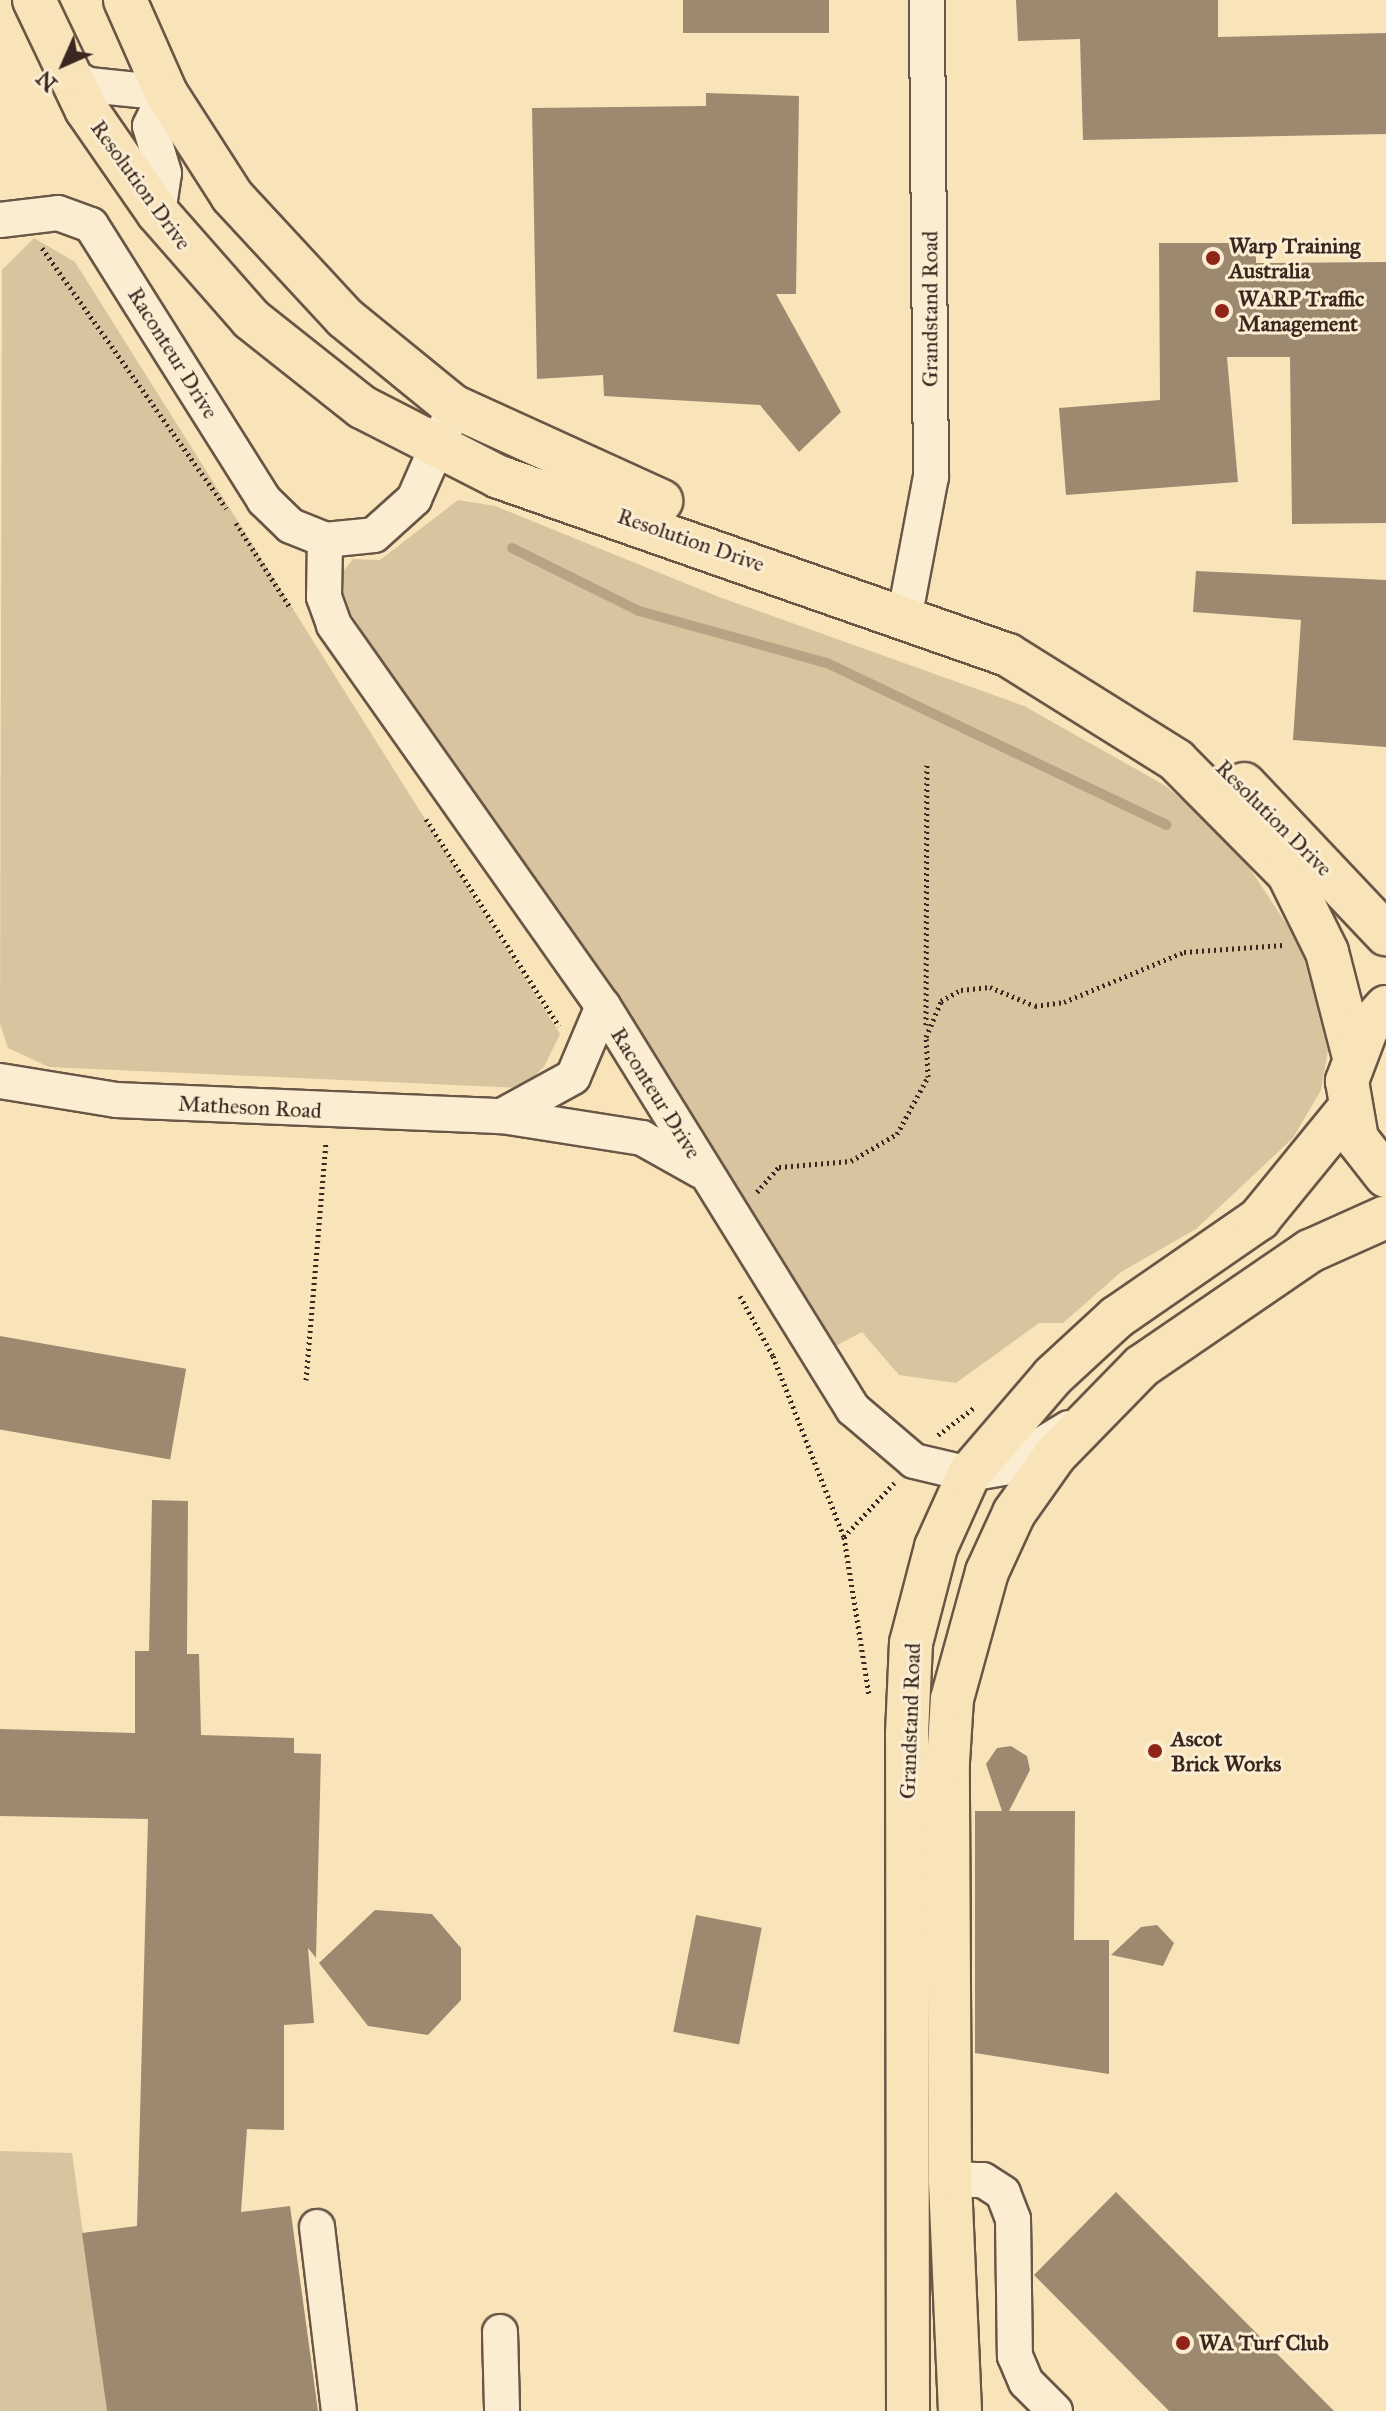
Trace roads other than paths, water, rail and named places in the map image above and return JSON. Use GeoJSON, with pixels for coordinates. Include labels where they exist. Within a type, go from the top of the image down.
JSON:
{"type":"FeatureCollection","features":[{"type":"Feature","properties":{"kind":"main road","name":"Resolution Drive"},"geometry":{"type":"LineString","coordinates":[[34,0],[66,73],[158,213],[271,337],[362,407],[436,451],[1038,641],[1183,731],[1266,804],[1386,934]]}},
{"type":"Feature","properties":{"kind":"main road","name":"Resolution Drive"},"geometry":{"type":"LineString","coordinates":[[125,0],[166,93],[275,248],[355,327],[453,406],[616,485],[910,602],[1061,683],[1218,796],[1288,873],[1327,952],[1353,1053]]}},
{"type":"Feature","properties":{"kind":"main road"},"geometry":{"type":"LineString","coordinates":[[1386,1007],[1353,1053],[1348,1110],[1357,1139],[1386,1176]]}},
{"type":"Feature","properties":{"kind":"main road","name":"Grandstand Road"},"geometry":{"type":"LineString","coordinates":[[908,2411],[911,1643],[936,1547],[969,1474],[1053,1376],[1117,1317],[1259,1219],[1348,1110]]}},
{"type":"Feature","properties":{"kind":"main road","name":"Grandstand Road"},"geometry":{"type":"LineString","coordinates":[[960,2411],[950,2179],[952,1699],[970,1622],[1014,1513],[1095,1409],[1252,1287],[1386,1217]]}},
{"type":"Feature","properties":{"kind":"street","name":"Grandstand Road"},"geometry":{"type":"LineString","coordinates":[[910,602],[931,477],[927,0]]}},
{"type":"Feature","properties":{"kind":"street"},"geometry":{"type":"LineString","coordinates":[[66,73],[89,85],[166,93],[150,126],[164,173],[158,213]]}},
{"type":"Feature","properties":{"kind":"street","name":"Raconteur Drive"},"geometry":{"type":"LineString","coordinates":[[0,220],[58,213],[91,225],[264,500],[291,526],[325,540],[374,535],[397,517],[436,451],[453,406]]}},
{"type":"Feature","properties":{"kind":"street","name":"Raconteur Drive"},"geometry":{"type":"LineString","coordinates":[[325,540],[324,597],[334,625],[603,1006],[853,1409],[914,1461],[969,1474],[1003,1468],[1095,1409]]}},
{"type":"Feature","properties":{"kind":"street"},"geometry":{"type":"LineString","coordinates":[[502,1116],[573,1077],[603,1006]]}},
{"type":"Feature","properties":{"kind":"street","name":"Matheson Road"},"geometry":{"type":"LineString","coordinates":[[0,1081],[116,1100],[502,1116],[642,1138],[708,1176]]}},
{"type":"Feature","properties":{"kind":"street"},"geometry":{"type":"LineString","coordinates":[[950,2179],[983,2180],[1003,2193],[1013,2219],[1015,2356],[1026,2382],[1055,2411]]}},
{"type":"Feature","properties":{"kind":"street"},"geometry":{"type":"LineString","coordinates":[[317,2227],[339,2411]]}},
{"type":"Feature","properties":{"kind":"street"},"geometry":{"type":"LineString","coordinates":[[500,2332],[502,2411]]}},
{"type":"Feature","properties":{"kind":"waterway"},"geometry":{"type":"LineString","coordinates":[[512,548],[639,611],[827,663],[1166,825]]}},
{"type":"Feature","properties":{"kind":"place","name":"Warp Training Australia"},"geometry":{"type":"Point","coordinates":[1213,258]}},
{"type":"Feature","properties":{"kind":"place","name":"WARP Traffic Management"},"geometry":{"type":"Point","coordinates":[1222,311]}},
{"type":"Feature","properties":{"kind":"place","name":"Ascot Brick Works"},"geometry":{"type":"Point","coordinates":[1155,1751]}},
{"type":"Feature","properties":{"kind":"place","name":"WA Turf Club"},"geometry":{"type":"Point","coordinates":[1183,2343]}}]}
